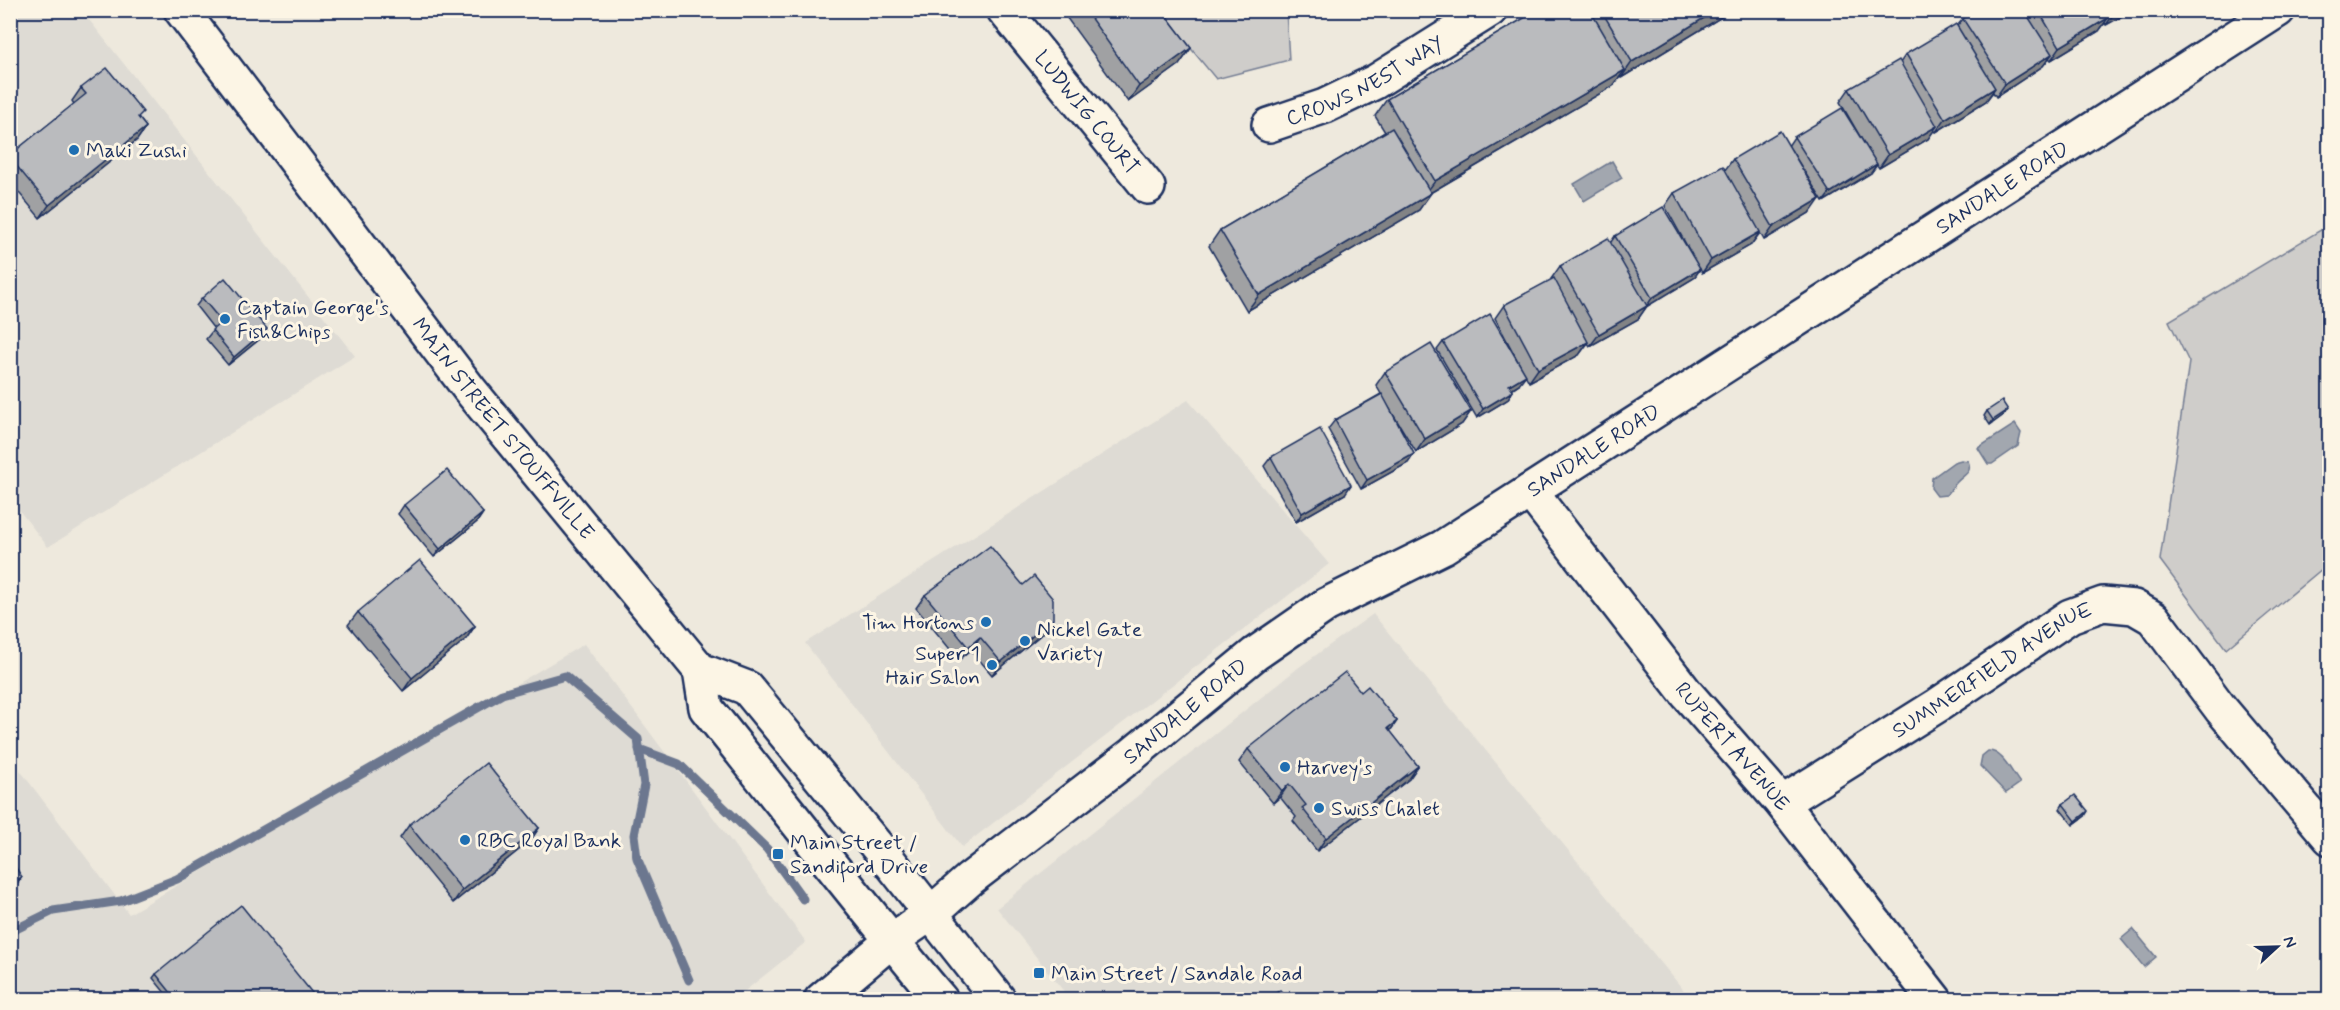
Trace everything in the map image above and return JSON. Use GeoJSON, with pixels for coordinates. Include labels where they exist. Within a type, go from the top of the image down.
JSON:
{"type":"FeatureCollection","features":[{"type":"Feature","properties":{"kind":"street","name":"MAIN STREET STOUFFVILLE"},"geometry":{"type":"LineString","coordinates":[[181,10],[470,390],[700,670],[747,688],[999,999]]}},
{"type":"Feature","properties":{"kind":"street","name":"LUDWIG COURT"},"geometry":{"type":"LineString","coordinates":[[1004,10],[1148,187]]}},
{"type":"Feature","properties":{"kind":"street","name":"CROWS NEST WAY"},"geometry":{"type":"LineString","coordinates":[[1269,125],[1325,106],[1375,82],[1490,10]]}},
{"type":"Feature","properties":{"kind":"street","name":"SANDALE ROAD"},"geometry":{"type":"LineString","coordinates":[[821,999],[891,941],[930,914],[970,879],[1132,754],[1255,654],[1326,604],[1443,547],[2278,10]]}},
{"type":"Feature","properties":{"kind":"street","name":"RUPERT AVENUE"},"geometry":{"type":"LineString","coordinates":[[1530,491],[1687,694],[1782,803],[1935,999]]}},
{"type":"Feature","properties":{"kind":"street","name":"SUMMERFIELD AVENUE"},"geometry":{"type":"LineString","coordinates":[[1782,803],[1938,705],[2070,616],[2103,604],[2134,607],[2153,618],[2221,709],[2330,838]]}},
{"type":"Feature","properties":{"kind":"street"},"geometry":{"type":"LineString","coordinates":[[700,670],[706,708],[891,941],[941,999]]}},
{"type":"Feature","properties":{"kind":"shaded area"},"geometry":{"type":"Polygon","coordinates":[[[11,11],[82,11],[355,356],[48,547],[11,500],[11,11]]]}},
{"type":"Feature","properties":{"kind":"shaded area"},"geometry":{"type":"Polygon","coordinates":[[[1160,11],[1286,11],[1289,60],[1216,79],[1160,11]]]}},
{"type":"Feature","properties":{"kind":"shaded area"},"geometry":{"type":"Polygon","coordinates":[[[1612,161],[1622,178],[1584,201],[1574,184],[1612,161]]]}},
{"type":"Feature","properties":{"kind":"shaded area"},"geometry":{"type":"Polygon","coordinates":[[[2329,225],[2329,563],[2226,649],[2160,560],[2189,362],[2169,321],[2329,225]]]}},
{"type":"Feature","properties":{"kind":"shaded area"},"geometry":{"type":"Polygon","coordinates":[[[1188,400],[1329,564],[962,847],[805,643],[1188,400]]]}},
{"type":"Feature","properties":{"kind":"shaded area"},"geometry":{"type":"Polygon","coordinates":[[[2015,424],[2021,433],[2018,446],[1992,464],[1988,464],[1978,448],[2015,424]]]}},
{"type":"Feature","properties":{"kind":"shaded area"},"geometry":{"type":"Polygon","coordinates":[[[1968,461],[1969,471],[1946,495],[1937,496],[1931,488],[1932,478],[1954,462],[1968,461]]]}},
{"type":"Feature","properties":{"kind":"shaded area"},"geometry":{"type":"Polygon","coordinates":[[[1373,614],[1691,999],[1070,999],[997,908],[1298,668],[1373,614]]]}},
{"type":"Feature","properties":{"kind":"shaded area"},"geometry":{"type":"Polygon","coordinates":[[[584,644],[806,942],[735,999],[11,999],[10,757],[129,914],[584,644]]]}},
{"type":"Feature","properties":{"kind":"shaded area"},"geometry":{"type":"Polygon","coordinates":[[[1988,751],[2002,758],[2020,783],[2006,793],[1980,766],[1982,756],[1988,751]]]}},
{"type":"Feature","properties":{"kind":"shaded area"},"geometry":{"type":"Polygon","coordinates":[[[2133,929],[2156,957],[2144,967],[2121,939],[2133,929]]]}},
{"type":"Feature","properties":{"kind":"building"},"geometry":{"type":"Polygon","coordinates":[[[1085,10],[1162,10],[1191,48],[1139,86],[1085,10]]]}},
{"type":"Feature","properties":{"kind":"building"},"geometry":{"type":"Polygon","coordinates":[[[1538,10],[1590,10],[1625,70],[1435,181],[1387,99],[1538,10]]]}},
{"type":"Feature","properties":{"kind":"building"},"geometry":{"type":"Polygon","coordinates":[[[1601,10],[1717,10],[1632,62],[1601,10]]]}},
{"type":"Feature","properties":{"kind":"building"},"geometry":{"type":"Polygon","coordinates":[[[1976,10],[2024,10],[2052,54],[2005,84],[1963,19],[1976,10]]]}},
{"type":"Feature","properties":{"kind":"building"},"geometry":{"type":"Polygon","coordinates":[[[2038,10],[2103,10],[2108,18],[2060,47],[2038,10]]]}},
{"type":"Feature","properties":{"kind":"building"},"geometry":{"type":"Polygon","coordinates":[[[1956,24],[1995,88],[1945,119],[1906,54],[1956,24]]]}},
{"type":"Feature","properties":{"kind":"building"},"geometry":{"type":"Polygon","coordinates":[[[1899,60],[1937,126],[1888,155],[1849,89],[1899,60]]]}},
{"type":"Feature","properties":{"kind":"building","name":"Maki Zushi"},"geometry":{"type":"Polygon","coordinates":[[[107,68],[143,112],[138,117],[146,127],[49,205],[10,158],[10,155],[86,94],[81,88],[107,68]]]}},
{"type":"Feature","properties":{"kind":"building"},"geometry":{"type":"Polygon","coordinates":[[[1842,108],[1877,164],[1830,193],[1794,137],[1842,108]]]}},
{"type":"Feature","properties":{"kind":"building"},"geometry":{"type":"Polygon","coordinates":[[[1392,128],[1431,193],[1259,295],[1220,230],[1392,128]]]}},
{"type":"Feature","properties":{"kind":"building"},"geometry":{"type":"Polygon","coordinates":[[[1780,131],[1820,199],[1773,227],[1733,159],[1780,131]]]}},
{"type":"Feature","properties":{"kind":"building"},"geometry":{"type":"Polygon","coordinates":[[[1723,166],[1760,232],[1711,260],[1674,193],[1723,166]]]}},
{"type":"Feature","properties":{"kind":"building"},"geometry":{"type":"Polygon","coordinates":[[[1663,207],[1700,269],[1652,298],[1615,236],[1663,207]]]}},
{"type":"Feature","properties":{"kind":"building"},"geometry":{"type":"Polygon","coordinates":[[[1608,238],[1647,306],[1599,334],[1560,266],[1608,238]]]}},
{"type":"Feature","properties":{"kind":"building","name":"Captain George's Fish&Chips"},"geometry":{"type":"Polygon","coordinates":[[[225,278],[267,329],[234,357],[212,330],[222,322],[202,298],[225,278]]]}},
{"type":"Feature","properties":{"kind":"building"},"geometry":{"type":"Polygon","coordinates":[[[1554,278],[1588,342],[1538,369],[1504,305],[1554,278]]]}},
{"type":"Feature","properties":{"kind":"building"},"geometry":{"type":"Polygon","coordinates":[[[1490,314],[1526,375],[1509,385],[1513,391],[1483,409],[1443,342],[1490,314]]]}},
{"type":"Feature","properties":{"kind":"building"},"geometry":{"type":"Polygon","coordinates":[[[1431,344],[1471,411],[1425,439],[1385,372],[1431,344]]]}},
{"type":"Feature","properties":{"kind":"building"},"geometry":{"type":"Polygon","coordinates":[[[1382,394],[1414,454],[1367,480],[1335,420],[1382,394]]]}},
{"type":"Feature","properties":{"kind":"building"},"geometry":{"type":"Polygon","coordinates":[[[2002,401],[2008,410],[1993,420],[1987,411],[2002,401]]]}},
{"type":"Feature","properties":{"kind":"building"},"geometry":{"type":"Polygon","coordinates":[[[1320,429],[1351,485],[1302,513],[1271,457],[1320,429]]]}},
{"type":"Feature","properties":{"kind":"building"},"geometry":{"type":"Polygon","coordinates":[[[447,470],[483,513],[440,549],[404,505],[447,470]]]}},
{"type":"Feature","properties":{"kind":"building","name":"Tim Hortons"},"geometry":{"type":"Polygon","coordinates":[[[990,546],[1023,585],[1034,576],[1053,599],[1053,619],[1001,662],[980,637],[968,647],[925,595],[990,546]]]}},
{"type":"Feature","properties":{"kind":"building"},"geometry":{"type":"Polygon","coordinates":[[[420,560],[475,626],[412,678],[358,612],[420,560]]]}},
{"type":"Feature","properties":{"kind":"building"},"geometry":{"type":"Polygon","coordinates":[[[1345,672],[1361,692],[1368,686],[1397,721],[1388,728],[1418,766],[1326,838],[1302,808],[1306,805],[1289,784],[1282,791],[1248,749],[1345,672]]]}},
{"type":"Feature","properties":{"kind":"building","name":"RBC Royal Bank"},"geometry":{"type":"Polygon","coordinates":[[[486,763],[539,828],[462,890],[409,825],[486,763]]]}},
{"type":"Feature","properties":{"kind":"building"},"geometry":{"type":"Polygon","coordinates":[[[2075,795],[2088,811],[2076,821],[2063,804],[2075,795]]]}},
{"type":"Feature","properties":{"kind":"building"},"geometry":{"type":"Polygon","coordinates":[[[10,859],[22,877],[10,884],[10,859]]]}},
{"type":"Feature","properties":{"kind":"building"},"geometry":{"type":"Polygon","coordinates":[[[241,905],[317,999],[176,999],[156,974],[241,905]]]}},
{"type":"Feature","properties":{"kind":"building"},"geometry":{"type":"Polygon","coordinates":[[[1280,990],[1288,999],[1268,999],[1280,990]]]}},
{"type":"Feature","properties":{"kind":"waterway"},"geometry":{"type":"LineString","coordinates":[[10,932],[53,911],[121,901],[177,879],[502,694],[565,676],[638,739],[644,785],[634,835],[637,858],[689,980]]}},
{"type":"Feature","properties":{"kind":"waterway"},"geometry":{"type":"LineString","coordinates":[[639,749],[679,764],[767,849],[803,899]]}},
{"type":"Feature","properties":{"kind":"place","name":"Maki Zushi"},"geometry":{"type":"Point","coordinates":[74,150]}},
{"type":"Feature","properties":{"kind":"place","name":"Captain George's Fish&Chips"},"geometry":{"type":"Point","coordinates":[225,319]}},
{"type":"Feature","properties":{"kind":"place","name":"Tim Hortons"},"geometry":{"type":"Point","coordinates":[986,622]}},
{"type":"Feature","properties":{"kind":"place","name":"Nickel Gate Variety"},"geometry":{"type":"Point","coordinates":[1025,641]}},
{"type":"Feature","properties":{"kind":"place","name":"Super 1 Hair Salon"},"geometry":{"type":"Point","coordinates":[992,665]}},
{"type":"Feature","properties":{"kind":"place","name":"Harvey's"},"geometry":{"type":"Point","coordinates":[1285,767]}},
{"type":"Feature","properties":{"kind":"place","name":"Swiss Chalet"},"geometry":{"type":"Point","coordinates":[1319,808]}},
{"type":"Feature","properties":{"kind":"place","name":"RBC Royal Bank"},"geometry":{"type":"Point","coordinates":[465,840]}},
{"type":"Feature","properties":{"kind":"place","name":"Main Street / Sandiford Drive"},"geometry":{"type":"Point","coordinates":[778,854]}},
{"type":"Feature","properties":{"kind":"place","name":"Main Street / Sandale Road"},"geometry":{"type":"Point","coordinates":[1039,973]}}]}
